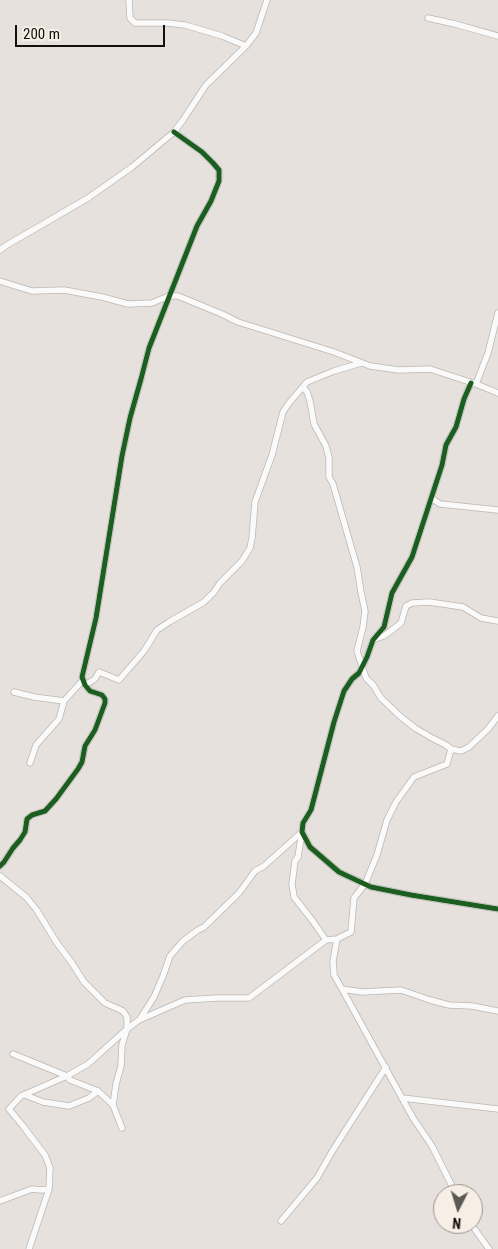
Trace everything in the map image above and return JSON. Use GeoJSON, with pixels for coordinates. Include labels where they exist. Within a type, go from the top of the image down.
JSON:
{"type":"FeatureCollection","features":[{"type":"Feature","properties":{"kind":"street"},"geometry":{"type":"LineString","coordinates":[[128,0],[130,18],[135,24],[167,23],[185,25],[222,36],[246,46]]}},
{"type":"Feature","properties":{"kind":"street"},"geometry":{"type":"LineString","coordinates":[[0,250],[88,198],[132,167],[174,132],[206,85],[246,46],[256,33],[267,0]]}},
{"type":"Feature","properties":{"kind":"street"},"geometry":{"type":"LineString","coordinates":[[428,18],[498,36]]}},
{"type":"Feature","properties":{"kind":"street"},"geometry":{"type":"LineString","coordinates":[[0,866],[25,832],[27,819],[32,814],[45,811],[56,799],[82,762],[85,746],[95,730],[106,704],[102,696],[90,691],[82,677],[96,618],[122,456],[130,418],[149,348],[197,226],[217,188],[220,175],[219,170],[202,152],[174,132]]}},
{"type":"Feature","properties":{"kind":"street"},"geometry":{"type":"LineString","coordinates":[[0,281],[32,291],[64,290],[102,296],[128,304],[152,303],[169,296],[178,296],[238,322],[334,352],[370,366],[399,370],[430,369],[498,393]]}},
{"type":"Feature","properties":{"kind":"street"},"geometry":{"type":"LineString","coordinates":[[326,940],[294,897],[292,884],[303,822],[311,810],[344,691],[352,679],[359,673],[373,640],[384,627],[392,593],[412,557],[442,465],[446,445],[456,427],[464,399],[488,353],[498,313]]}},
{"type":"Feature","properties":{"kind":"street"},"geometry":{"type":"LineString","coordinates":[[30,763],[36,745],[59,719],[64,701],[84,682],[95,679],[99,672],[119,680],[144,651],[157,630],[204,602],[242,561],[250,548],[255,502],[272,455],[283,412],[307,382],[361,363]]}},
{"type":"Feature","properties":{"kind":"street"},"geometry":{"type":"LineString","coordinates":[[303,387],[310,401],[314,424],[330,458],[330,477],[357,567],[365,611],[363,627],[356,651],[366,678],[381,698],[415,728],[451,749],[461,751],[469,747],[488,729],[498,716]]}},
{"type":"Feature","properties":{"kind":"street"},"geometry":{"type":"LineString","coordinates":[[431,498],[440,504],[498,510]]}},
{"type":"Feature","properties":{"kind":"street"},"geometry":{"type":"LineString","coordinates":[[373,640],[384,636],[401,622],[406,606],[412,603],[429,602],[463,607],[481,618],[498,621]]}},
{"type":"Feature","properties":{"kind":"street"},"geometry":{"type":"LineString","coordinates":[[14,692],[64,701]]}},
{"type":"Feature","properties":{"kind":"street"},"geometry":{"type":"LineString","coordinates":[[29,1249],[49,1189],[50,1168],[45,1155],[9,1109],[22,1096],[88,1064],[139,1020],[185,1000],[249,998],[326,940],[337,939],[351,932],[354,898],[365,884],[387,820],[396,802],[414,777],[447,764],[451,749]]}},
{"type":"Feature","properties":{"kind":"street"},"geometry":{"type":"LineString","coordinates":[[302,832],[310,848],[339,872],[371,887],[498,909]]}},
{"type":"Feature","properties":{"kind":"street"},"geometry":{"type":"LineString","coordinates":[[139,1020],[154,997],[170,956],[182,941],[204,927],[239,892],[255,871],[264,866],[302,832]]}},
{"type":"Feature","properties":{"kind":"street"},"geometry":{"type":"LineString","coordinates":[[0,878],[26,897],[36,909],[84,982],[105,1003],[123,1011],[127,1016],[127,1029],[122,1045],[121,1066],[116,1084],[114,1105],[122,1128]]}},
{"type":"Feature","properties":{"kind":"street"},"geometry":{"type":"LineString","coordinates":[[337,939],[334,975],[413,1118],[432,1146],[451,1184]]}},
{"type":"Feature","properties":{"kind":"street"},"geometry":{"type":"LineString","coordinates":[[342,989],[362,992],[401,990],[449,1005],[472,1006],[498,1011]]}},
{"type":"Feature","properties":{"kind":"street"},"geometry":{"type":"LineString","coordinates":[[13,1054],[98,1091],[114,1105]]}},
{"type":"Feature","properties":{"kind":"street"},"geometry":{"type":"LineString","coordinates":[[281,1221],[317,1178],[386,1067]]}},
{"type":"Feature","properties":{"kind":"street"},"geometry":{"type":"LineString","coordinates":[[25,1095],[43,1102],[69,1106],[89,1098],[98,1091]]}},
{"type":"Feature","properties":{"kind":"street"},"geometry":{"type":"LineString","coordinates":[[402,1098],[498,1109]]}},
{"type":"Feature","properties":{"kind":"street"},"geometry":{"type":"LineString","coordinates":[[0,1201],[32,1188],[40,1190],[49,1189]]}},
{"type":"Feature","properties":{"kind":"street"},"geometry":{"type":"LineString","coordinates":[[478,1234],[489,1249]]}},
{"type":"Feature","properties":{"kind":"cycle path"},"geometry":{"type":"LineString","coordinates":[[0,866],[25,832],[27,819],[32,815],[45,811],[78,769],[82,762],[85,746],[95,730],[105,703],[102,695],[90,691],[82,677],[96,618],[122,456],[130,418],[149,348],[197,226],[211,201],[219,181],[219,170],[213,163],[202,152],[174,132]]}},
{"type":"Feature","properties":{"kind":"cycle path"},"geometry":{"type":"LineString","coordinates":[[471,383],[456,427],[446,445],[442,465],[412,557],[392,593],[384,627],[373,640],[359,673],[352,679],[344,691],[311,810],[303,823],[302,832],[310,847],[339,872],[371,887],[498,909]]}}]}
